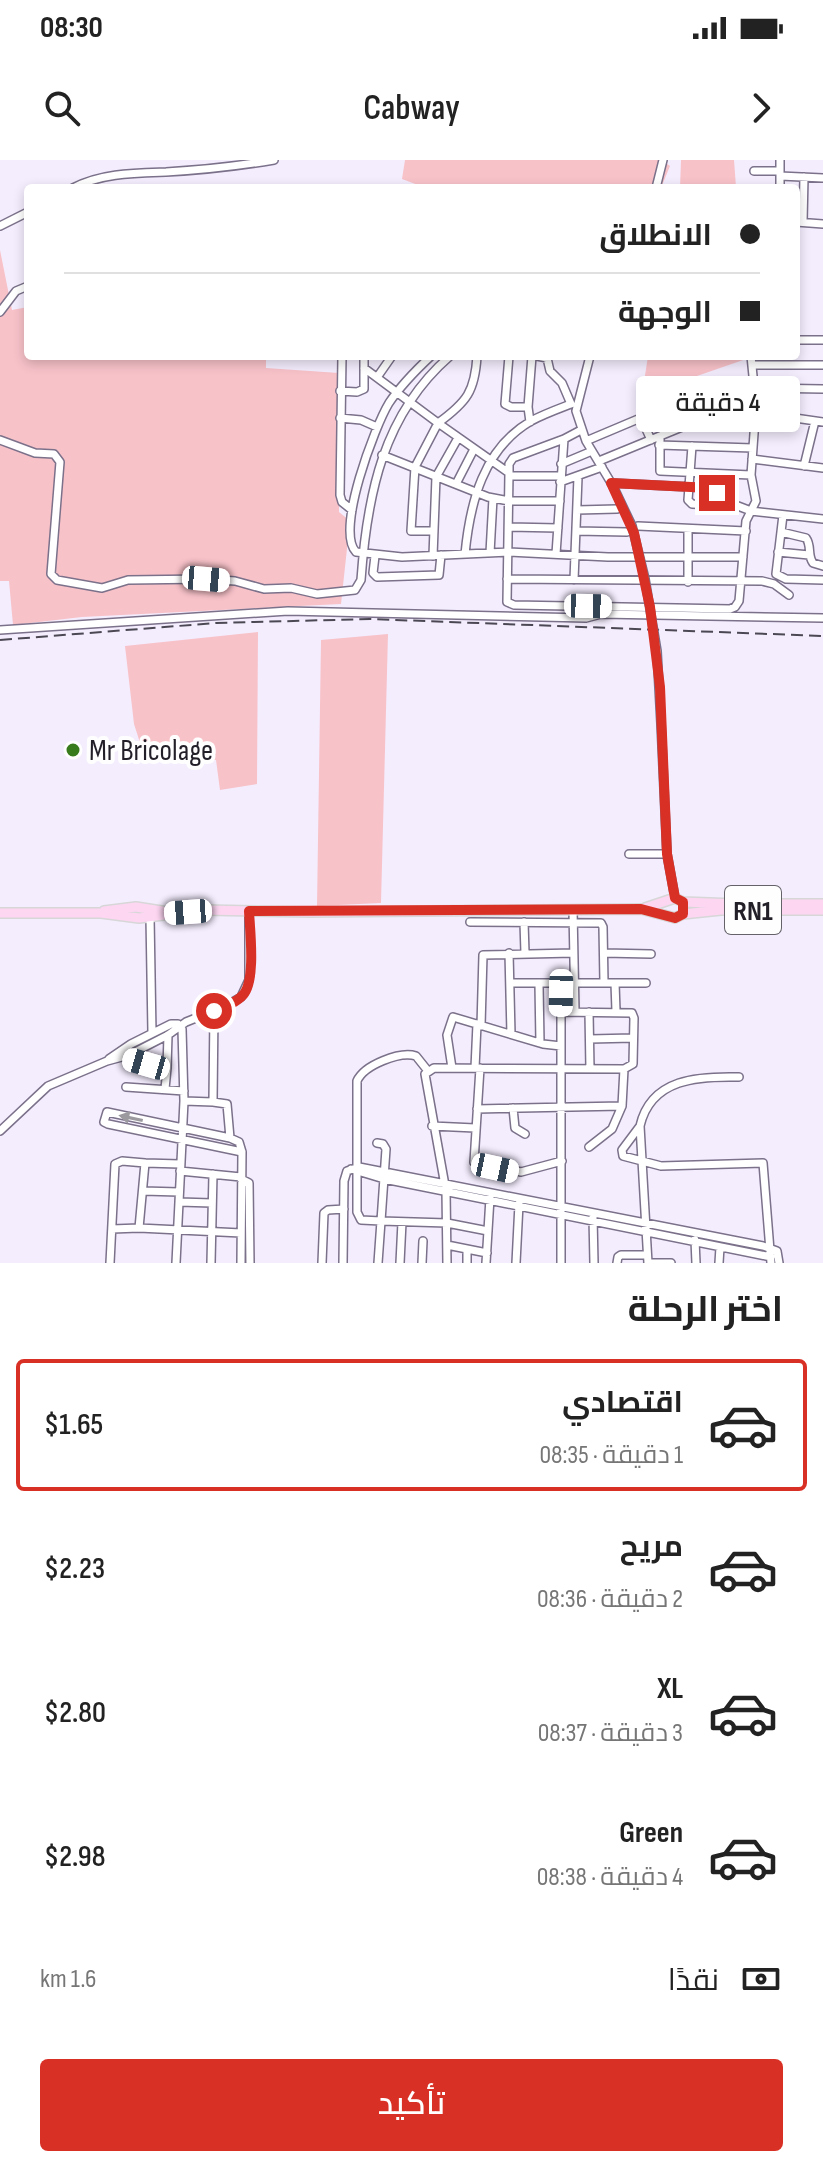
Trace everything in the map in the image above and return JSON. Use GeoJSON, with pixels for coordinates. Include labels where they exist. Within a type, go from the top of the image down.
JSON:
{"type":"FeatureCollection","features":[{"type":"Feature","properties":{"kind":"main road","name":"RN1"},"geometry":{"type":"LineString","coordinates":[[641,909],[675,900],[823,904]]}},
{"type":"Feature","properties":{"kind":"main road","name":"RN1"},"geometry":{"type":"LineString","coordinates":[[675,900],[683,914]]}},
{"type":"Feature","properties":{"kind":"main road"},"geometry":{"type":"LineString","coordinates":[[667,914],[675,900]]}},
{"type":"Feature","properties":{"kind":"main road","name":"RN1"},"geometry":{"type":"LineString","coordinates":[[0,913],[641,909],[675,918],[683,914],[721,910],[823,910]]}},
{"type":"Feature","properties":{"kind":"street"},"geometry":{"type":"LineString","coordinates":[[81,184],[137,171],[165,172],[274,160]]}},
{"type":"Feature","properties":{"kind":"street"},"geometry":{"type":"LineString","coordinates":[[657,184],[663,160]]}},
{"type":"Feature","properties":{"kind":"street"},"geometry":{"type":"LineString","coordinates":[[780,160],[780,184]]}},
{"type":"Feature","properties":{"kind":"street"},"geometry":{"type":"LineString","coordinates":[[754,171],[823,178]]}},
{"type":"Feature","properties":{"kind":"street"},"geometry":{"type":"LineString","coordinates":[[800,213],[804,177]]}},
{"type":"Feature","properties":{"kind":"street"},"geometry":{"type":"LineString","coordinates":[[0,226],[24,214]]}},
{"type":"Feature","properties":{"kind":"street"},"geometry":{"type":"LineString","coordinates":[[800,222],[823,224]]}},
{"type":"Feature","properties":{"kind":"street"},"geometry":{"type":"LineString","coordinates":[[2,308],[16,291],[24,288]]}},
{"type":"Feature","properties":{"kind":"street"},"geometry":{"type":"LineString","coordinates":[[800,340],[823,340]]}},
{"type":"Feature","properties":{"kind":"street"},"geometry":{"type":"LineString","coordinates":[[342,360],[340,495],[342,502],[352,510]]}},
{"type":"Feature","properties":{"kind":"street"},"geometry":{"type":"LineString","coordinates":[[340,391],[362,391],[364,360]]}},
{"type":"Feature","properties":{"kind":"street"},"geometry":{"type":"LineString","coordinates":[[378,376],[393,360]]}},
{"type":"Feature","properties":{"kind":"street"},"geometry":{"type":"LineString","coordinates":[[427,360],[398,391],[377,427],[360,476],[352,510],[350,546],[362,554],[509,552],[575,556],[743,557]]}},
{"type":"Feature","properties":{"kind":"street"},"geometry":{"type":"LineString","coordinates":[[0,440],[35,453],[54,454],[60,462],[51,574],[57,580],[102,588],[128,580],[206,579],[235,581],[264,589],[291,588],[317,594],[349,592],[355,590],[361,580],[369,504],[382,455],[411,401],[447,360]]}},
{"type":"Feature","properties":{"kind":"street"},"geometry":{"type":"LineString","coordinates":[[434,531],[411,531],[415,467],[438,423],[469,395],[474,386],[477,360]]}},
{"type":"Feature","properties":{"kind":"street"},"geometry":{"type":"LineString","coordinates":[[509,360],[505,404],[508,407],[528,407]]}},
{"type":"Feature","properties":{"kind":"street"},"geometry":{"type":"LineString","coordinates":[[530,422],[528,407],[534,360]]}},
{"type":"Feature","properties":{"kind":"street"},"geometry":{"type":"LineString","coordinates":[[465,554],[475,492],[490,461],[513,435],[530,422],[571,404],[562,383],[550,371],[547,360]]}},
{"type":"Feature","properties":{"kind":"street"},"geometry":{"type":"LineString","coordinates":[[589,360],[576,411],[586,441],[612,484],[632,526],[657,651],[667,854],[675,900]]}},
{"type":"Feature","properties":{"kind":"street"},"geometry":{"type":"LineString","coordinates":[[581,430],[513,458],[509,464],[506,599],[514,605],[730,609],[738,604],[746,521],[755,506],[756,495],[751,475],[755,422],[751,360]]}},
{"type":"Feature","properties":{"kind":"street"},"geometry":{"type":"LineString","coordinates":[[752,365],[823,365]]}},
{"type":"Feature","properties":{"kind":"street"},"geometry":{"type":"LineString","coordinates":[[364,368],[509,475],[561,479],[578,477],[651,440],[692,446],[753,448]]}},
{"type":"Feature","properties":{"kind":"street"},"geometry":{"type":"LineString","coordinates":[[660,440],[755,397],[823,389]]}},
{"type":"Feature","properties":{"kind":"street"},"geometry":{"type":"LineString","coordinates":[[755,397],[767,414],[819,422],[804,466]]}},
{"type":"Feature","properties":{"kind":"street"},"geometry":{"type":"LineString","coordinates":[[586,441],[673,405],[694,403],[702,406],[708,417]]}},
{"type":"Feature","properties":{"kind":"street"},"geometry":{"type":"LineString","coordinates":[[708,417],[755,422]]}},
{"type":"Feature","properties":{"kind":"street"},"geometry":{"type":"LineString","coordinates":[[340,418],[361,420],[377,427]]}},
{"type":"Feature","properties":{"kind":"street"},"geometry":{"type":"LineString","coordinates":[[641,418],[651,440]]}},
{"type":"Feature","properties":{"kind":"street"},"geometry":{"type":"LineString","coordinates":[[375,556],[373,573],[377,577],[439,575],[434,531],[436,477],[458,438]]}},
{"type":"Feature","properties":{"kind":"street"},"geometry":{"type":"LineString","coordinates":[[556,554],[564,439]]}},
{"type":"Feature","properties":{"kind":"street"},"geometry":{"type":"LineString","coordinates":[[660,440],[660,471],[751,475]]}},
{"type":"Feature","properties":{"kind":"street"},"geometry":{"type":"LineString","coordinates":[[692,446],[690,503],[738,506],[751,511],[823,519]]}},
{"type":"Feature","properties":{"kind":"street"},"geometry":{"type":"LineString","coordinates":[[456,484],[474,449]]}},
{"type":"Feature","properties":{"kind":"street"},"geometry":{"type":"LineString","coordinates":[[561,464],[592,451]]}},
{"type":"Feature","properties":{"kind":"street"},"geometry":{"type":"LineString","coordinates":[[382,455],[493,498],[560,501]]}},
{"type":"Feature","properties":{"kind":"street"},"geometry":{"type":"LineString","coordinates":[[752,459],[823,468]]}},
{"type":"Feature","properties":{"kind":"street"},"geometry":{"type":"LineString","coordinates":[[574,580],[578,477]]}},
{"type":"Feature","properties":{"kind":"street"},"geometry":{"type":"LineString","coordinates":[[612,484],[715,490],[719,506]]}},
{"type":"Feature","properties":{"kind":"street"},"geometry":{"type":"LineString","coordinates":[[490,553],[493,498]]}},
{"type":"Feature","properties":{"kind":"street"},"geometry":{"type":"LineString","coordinates":[[577,510],[617,509]]}},
{"type":"Feature","properties":{"kind":"street"},"geometry":{"type":"LineString","coordinates":[[783,515],[776,574],[780,577],[823,580]]}},
{"type":"Feature","properties":{"kind":"street"},"geometry":{"type":"LineString","coordinates":[[638,526],[746,531]]}},
{"type":"Feature","properties":{"kind":"street"},"geometry":{"type":"LineString","coordinates":[[509,527],[558,528]]}},
{"type":"Feature","properties":{"kind":"street"},"geometry":{"type":"LineString","coordinates":[[688,529],[688,582]]}},
{"type":"Feature","properties":{"kind":"street"},"geometry":{"type":"LineString","coordinates":[[576,531],[627,532]]}},
{"type":"Feature","properties":{"kind":"street"},"geometry":{"type":"LineString","coordinates":[[781,532],[806,538],[813,563],[823,566]]}},
{"type":"Feature","properties":{"kind":"street"},"geometry":{"type":"LineString","coordinates":[[778,552],[809,555]]}},
{"type":"Feature","properties":{"kind":"street"},"geometry":{"type":"LineString","coordinates":[[507,579],[762,581],[774,584],[789,595]]}},
{"type":"Feature","properties":{"kind":"street"},"geometry":{"type":"LineString","coordinates":[[0,630],[288,611],[586,618],[601,614],[823,618]]}},
{"type":"Feature","properties":{"kind":"street"},"geometry":{"type":"LineString","coordinates":[[629,854],[667,854]]}},
{"type":"Feature","properties":{"kind":"street"},"geometry":{"type":"LineString","coordinates":[[517,910],[525,953]]}},
{"type":"Feature","properties":{"kind":"street"},"geometry":{"type":"LineString","coordinates":[[573,910],[575,1012]]}},
{"type":"Feature","properties":{"kind":"street"},"geometry":{"type":"LineString","coordinates":[[0,1131],[48,1086],[124,1057],[180,1026],[237,1000],[247,989],[250,969],[249,911]]}},
{"type":"Feature","properties":{"kind":"street"},"geometry":{"type":"LineString","coordinates":[[150,913],[152,1033]]}},
{"type":"Feature","properties":{"kind":"street"},"geometry":{"type":"LineString","coordinates":[[470,922],[603,925],[604,983]]}},
{"type":"Feature","properties":{"kind":"street"},"geometry":{"type":"LineString","coordinates":[[562,1161],[521,1172],[477,1163],[473,1159],[481,957],[509,953],[573,953]]}},
{"type":"Feature","properties":{"kind":"street"},"geometry":{"type":"LineString","coordinates":[[509,953],[511,1034]]}},
{"type":"Feature","properties":{"kind":"street"},"geometry":{"type":"LineString","coordinates":[[604,953],[651,954]]}},
{"type":"Feature","properties":{"kind":"street"},"geometry":{"type":"LineString","coordinates":[[510,983],[646,983]]}},
{"type":"Feature","properties":{"kind":"street"},"geometry":{"type":"LineString","coordinates":[[561,983],[561,1263]]}},
{"type":"Feature","properties":{"kind":"street"},"geometry":{"type":"LineString","coordinates":[[615,983],[616,1011]]}},
{"type":"Feature","properties":{"kind":"street"},"geometry":{"type":"LineString","coordinates":[[539,984],[540,1043]]}},
{"type":"Feature","properties":{"kind":"street"},"geometry":{"type":"LineString","coordinates":[[213,1102],[214,1011]]}},
{"type":"Feature","properties":{"kind":"street"},"geometry":{"type":"LineString","coordinates":[[428,1071],[452,1068],[624,1069],[634,1063],[633,1014],[616,1011],[561,1012]]}},
{"type":"Feature","properties":{"kind":"street"},"geometry":{"type":"LineString","coordinates":[[589,1012],[590,1069]]}},
{"type":"Feature","properties":{"kind":"street"},"geometry":{"type":"LineString","coordinates":[[452,1068],[447,1035],[450,1021],[455,1017],[540,1043],[561,1046]]}},
{"type":"Feature","properties":{"kind":"street"},"geometry":{"type":"LineString","coordinates":[[107,1061],[152,1033],[171,1024],[180,1026]]}},
{"type":"Feature","properties":{"kind":"street"},"geometry":{"type":"LineString","coordinates":[[176,1263],[184,1101],[184,1039],[180,1026]]}},
{"type":"Feature","properties":{"kind":"street"},"geometry":{"type":"LineString","coordinates":[[165,1089],[168,1035]]}},
{"type":"Feature","properties":{"kind":"street"},"geometry":{"type":"LineString","coordinates":[[590,1039],[633,1038]]}},
{"type":"Feature","properties":{"kind":"street"},"geometry":{"type":"LineString","coordinates":[[428,1071],[416,1056],[405,1054],[370,1068],[359,1076],[354,1170],[358,1217],[381,1221],[447,1223],[488,1231]]}},
{"type":"Feature","properties":{"kind":"street"},"geometry":{"type":"LineString","coordinates":[[124,1057],[167,1068]]}},
{"type":"Feature","properties":{"kind":"street"},"geometry":{"type":"LineString","coordinates":[[589,1147],[612,1129],[622,1106],[624,1069]]}},
{"type":"Feature","properties":{"kind":"street"},"geometry":{"type":"LineString","coordinates":[[428,1071],[425,1079],[445,1188],[447,1263]]}},
{"type":"Feature","properties":{"kind":"street"},"geometry":{"type":"LineString","coordinates":[[739,1077],[693,1078],[673,1085],[652,1102],[621,1154],[661,1166],[763,1163],[771,1256]]}},
{"type":"Feature","properties":{"kind":"street"},"geometry":{"type":"LineString","coordinates":[[126,1087],[184,1091]]}},
{"type":"Feature","properties":{"kind":"street"},"geometry":{"type":"LineString","coordinates":[[184,1101],[227,1104],[230,1138]]}},
{"type":"Feature","properties":{"kind":"street"},"geometry":{"type":"LineString","coordinates":[[477,1109],[622,1106]]}},
{"type":"Feature","properties":{"kind":"street"},"geometry":{"type":"LineString","coordinates":[[513,1108],[515,1128],[525,1134]]}},
{"type":"Feature","properties":{"kind":"street"},"geometry":{"type":"LineString","coordinates":[[241,1178],[242,1152],[239,1142],[230,1138],[107,1112],[103,1119],[108,1124],[242,1152]]}},
{"type":"Feature","properties":{"kind":"street"},"geometry":{"type":"LineString","coordinates":[[432,1126],[475,1128]]}},
{"type":"Feature","properties":{"kind":"street"},"geometry":{"type":"LineString","coordinates":[[640,1126],[647,1260]]}},
{"type":"Feature","properties":{"kind":"street"},"geometry":{"type":"LineString","coordinates":[[377,1143],[383,1144],[386,1149],[378,1263]]}},
{"type":"Feature","properties":{"kind":"street"},"geometry":{"type":"LineString","coordinates":[[110,1263],[115,1164],[122,1161],[241,1178],[249,1183],[241,1233],[241,1263]]}},
{"type":"Feature","properties":{"kind":"street"},"geometry":{"type":"LineString","coordinates":[[139,1228],[145,1163]]}},
{"type":"Feature","properties":{"kind":"street"},"geometry":{"type":"LineString","coordinates":[[343,1263],[345,1176],[354,1170],[646,1227],[771,1256]]}},
{"type":"Feature","properties":{"kind":"street"},"geometry":{"type":"LineString","coordinates":[[211,1263],[213,1174]]}},
{"type":"Feature","properties":{"kind":"street"},"geometry":{"type":"LineString","coordinates":[[143,1191],[212,1203]]}},
{"type":"Feature","properties":{"kind":"street"},"geometry":{"type":"LineString","coordinates":[[486,1263],[490,1196]]}},
{"type":"Feature","properties":{"kind":"street"},"geometry":{"type":"LineString","coordinates":[[516,1263],[519,1201]]}},
{"type":"Feature","properties":{"kind":"street"},"geometry":{"type":"LineString","coordinates":[[322,1263],[324,1213],[344,1209]]}},
{"type":"Feature","properties":{"kind":"street"},"geometry":{"type":"LineString","coordinates":[[245,1213],[250,1263]]}},
{"type":"Feature","properties":{"kind":"street"},"geometry":{"type":"LineString","coordinates":[[593,1217],[594,1263]]}},
{"type":"Feature","properties":{"kind":"street"},"geometry":{"type":"LineString","coordinates":[[400,1263],[402,1222]]}},
{"type":"Feature","properties":{"kind":"street"},"geometry":{"type":"LineString","coordinates":[[112,1229],[241,1233]]}},
{"type":"Feature","properties":{"kind":"street"},"geometry":{"type":"LineString","coordinates":[[695,1238],[720,1247],[771,1256],[777,1251],[779,1263]]}},
{"type":"Feature","properties":{"kind":"street"},"geometry":{"type":"LineString","coordinates":[[695,1238],[696,1263]]}},
{"type":"Feature","properties":{"kind":"street"},"geometry":{"type":"LineString","coordinates":[[422,1263],[423,1241]]}},
{"type":"Feature","properties":{"kind":"street"},"geometry":{"type":"LineString","coordinates":[[447,1245],[487,1253]]}},
{"type":"Feature","properties":{"kind":"street"},"geometry":{"type":"LineString","coordinates":[[719,1263],[720,1247]]}},
{"type":"Feature","properties":{"kind":"street"},"geometry":{"type":"LineString","coordinates":[[467,1249],[467,1263]]}},
{"type":"Feature","properties":{"kind":"street"},"geometry":{"type":"LineString","coordinates":[[617,1263],[621,1255],[671,1263]]}},
{"type":"Feature","properties":{"kind":"shaded area"},"geometry":{"type":"Polygon","coordinates":[[[405,160],[662,160],[670,166],[663,184],[415,184],[402,179],[405,160]]]}},
{"type":"Feature","properties":{"kind":"shaded area"},"geometry":{"type":"Polygon","coordinates":[[[681,160],[734,160],[736,184],[680,184],[681,160]]]}},
{"type":"Feature","properties":{"kind":"shaded area"},"geometry":{"type":"Polygon","coordinates":[[[0,250],[12,310],[24,308],[24,360],[266,360],[266,368],[339,373],[339,512],[350,521],[341,604],[82,617],[13,625],[9,581],[0,581],[0,250]]]}},
{"type":"Feature","properties":{"kind":"shaded area"},"geometry":{"type":"Polygon","coordinates":[[[647,360],[743,360],[642,395],[647,360]]]}},
{"type":"Feature","properties":{"kind":"shaded area"},"geometry":{"type":"Polygon","coordinates":[[[258,632],[257,784],[220,790],[216,760],[192,760],[186,746],[142,749],[134,724],[125,646],[258,632]]]}},
{"type":"Feature","properties":{"kind":"shaded area"},"geometry":{"type":"Polygon","coordinates":[[[388,634],[381,903],[317,906],[321,640],[388,634]]]}},
{"type":"Feature","properties":{"kind":"railway"},"geometry":{"type":"LineString","coordinates":[[0,640],[216,623],[370,619],[823,636]]}},
{"type":"Feature","properties":{"kind":"place","name":"Mr Bricolage"},"geometry":{"type":"Point","coordinates":[73,750]}},
{"type":"Feature","properties":{"kind":"route"},"geometry":{"type":"LineString","coordinates":[[214,1011],[237,1000],[247,989],[250,969],[249,911],[641,909],[675,918],[683,914],[685,906],[675,898],[667,854],[660,687],[650,607],[634,533],[611,483],[711,488],[717,493]]}}]}
